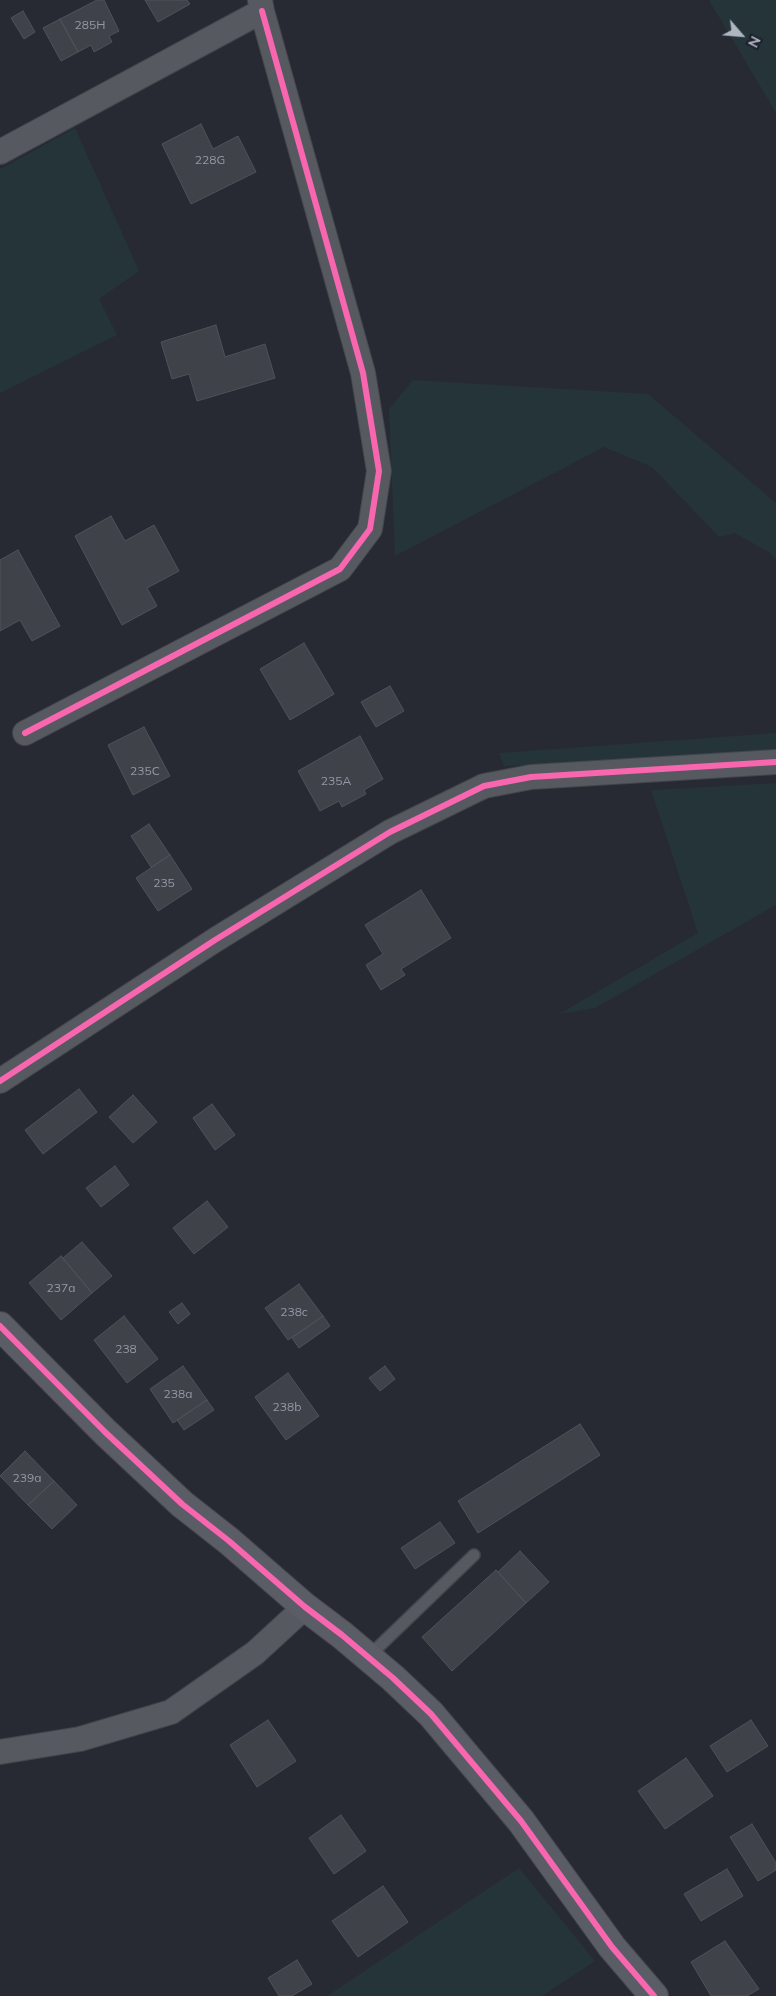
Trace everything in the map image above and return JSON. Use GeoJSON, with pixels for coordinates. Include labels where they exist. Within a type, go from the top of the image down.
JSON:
{"type":"FeatureCollection","features":[{"type":"Feature","properties":{"kind":"street"},"geometry":{"type":"LineString","coordinates":[[0,152],[261,6],[363,373],[379,471],[370,529],[340,569],[25,733]]}},
{"type":"Feature","properties":{"kind":"street"},"geometry":{"type":"LineString","coordinates":[[0,1081],[215,940],[390,832],[484,786],[531,777],[776,762]]}},
{"type":"Feature","properties":{"kind":"street"},"geometry":{"type":"LineString","coordinates":[[0,1326],[105,1432],[182,1504],[304,1607],[368,1657],[431,1714],[521,1820],[612,1947],[654,1996]]}},
{"type":"Feature","properties":{"kind":"street"},"geometry":{"type":"LineString","coordinates":[[0,1752],[80,1739],[171,1712],[255,1653],[304,1607]]}},
{"type":"Feature","properties":{"kind":"lane"},"geometry":{"type":"LineString","coordinates":[[368,1657],[474,1554]]}},
{"type":"Feature","properties":{"kind":"shaded area"},"geometry":{"type":"Polygon","coordinates":[[[709,0],[776,0],[776,113],[709,0]]]}},
{"type":"Feature","properties":{"kind":"shaded area"},"geometry":{"type":"Polygon","coordinates":[[[75,128],[139,271],[99,299],[117,335],[0,393],[0,169],[75,128]]]}},
{"type":"Feature","properties":{"kind":"shaded area"},"geometry":{"type":"Polygon","coordinates":[[[413,380],[648,394],[776,503],[776,560],[770,553],[735,533],[719,537],[652,467],[604,447],[395,556],[389,409],[413,380]]]}},
{"type":"Feature","properties":{"kind":"shaded area"},"geometry":{"type":"Polygon","coordinates":[[[776,733],[776,751],[504,766],[499,753],[776,733]]]}},
{"type":"Feature","properties":{"kind":"shaded area"},"geometry":{"type":"Polygon","coordinates":[[[776,783],[776,905],[595,1008],[559,1014],[698,933],[651,790],[776,783]]]}},
{"type":"Feature","properties":{"kind":"shaded area"},"geometry":{"type":"Polygon","coordinates":[[[519,1868],[595,1961],[542,1996],[327,1996],[519,1868]]]}},
{"type":"Feature","properties":{"kind":"building"},"geometry":{"type":"Polygon","coordinates":[[[97,0],[104,0],[119,31],[109,36],[112,42],[94,52],[91,45],[78,52],[60,19],[97,0]]]}},
{"type":"Feature","properties":{"kind":"building"},"geometry":{"type":"Polygon","coordinates":[[[145,0],[187,0],[190,4],[158,22],[145,0]]]}},
{"type":"Feature","properties":{"kind":"building"},"geometry":{"type":"Polygon","coordinates":[[[23,11],[35,32],[24,39],[11,18],[23,11]]]}},
{"type":"Feature","properties":{"kind":"building"},"geometry":{"type":"Polygon","coordinates":[[[60,19],[78,52],[61,61],[43,28],[60,19]]]}},
{"type":"Feature","properties":{"kind":"building"},"geometry":{"type":"Polygon","coordinates":[[[201,124],[213,149],[238,136],[256,172],[191,204],[162,144],[201,124]]]}},
{"type":"Feature","properties":{"kind":"building"},"geometry":{"type":"Polygon","coordinates":[[[216,325],[225,357],[265,344],[275,378],[197,401],[189,374],[172,379],[161,342],[216,325]]]}},
{"type":"Feature","properties":{"kind":"building"},"geometry":{"type":"Polygon","coordinates":[[[111,516],[125,541],[154,525],[179,571],[147,588],[157,606],[122,625],[75,536],[111,516]]]}},
{"type":"Feature","properties":{"kind":"building"},"geometry":{"type":"Polygon","coordinates":[[[18,550],[60,626],[32,641],[20,620],[0,631],[0,560],[18,550]]]}},
{"type":"Feature","properties":{"kind":"building"},"geometry":{"type":"Polygon","coordinates":[[[304,643],[334,694],[290,720],[260,669],[304,643]]]}},
{"type":"Feature","properties":{"kind":"building"},"geometry":{"type":"Polygon","coordinates":[[[390,686],[404,711],[376,727],[361,702],[390,686]]]}},
{"type":"Feature","properties":{"kind":"building"},"geometry":{"type":"Polygon","coordinates":[[[144,727],[170,776],[133,795],[108,745],[144,727]]]}},
{"type":"Feature","properties":{"kind":"building"},"geometry":{"type":"Polygon","coordinates":[[[360,736],[383,779],[364,790],[366,794],[342,807],[339,801],[320,811],[298,771],[360,736]]]}},
{"type":"Feature","properties":{"kind":"building"},"geometry":{"type":"Polygon","coordinates":[[[149,824],[170,855],[151,867],[131,836],[149,824]]]}},
{"type":"Feature","properties":{"kind":"building"},"geometry":{"type":"Polygon","coordinates":[[[170,855],[192,889],[158,911],[136,878],[170,855]]]}},
{"type":"Feature","properties":{"kind":"building"},"geometry":{"type":"Polygon","coordinates":[[[421,890],[451,938],[401,969],[405,975],[381,990],[366,965],[383,954],[365,925],[421,890]]]}},
{"type":"Feature","properties":{"kind":"building"},"geometry":{"type":"Polygon","coordinates":[[[79,1089],[97,1112],[43,1154],[25,1130],[79,1089]]]}},
{"type":"Feature","properties":{"kind":"building"},"geometry":{"type":"Polygon","coordinates":[[[133,1095],[157,1122],[133,1143],[109,1117],[133,1095]]]}},
{"type":"Feature","properties":{"kind":"building"},"geometry":{"type":"Polygon","coordinates":[[[212,1104],[235,1135],[215,1150],[193,1118],[212,1104]]]}},
{"type":"Feature","properties":{"kind":"building"},"geometry":{"type":"Polygon","coordinates":[[[115,1166],[129,1185],[101,1207],[86,1188],[115,1166]]]}},
{"type":"Feature","properties":{"kind":"building"},"geometry":{"type":"Polygon","coordinates":[[[207,1201],[228,1227],[194,1254],[173,1228],[207,1201]]]}},
{"type":"Feature","properties":{"kind":"building"},"geometry":{"type":"Polygon","coordinates":[[[82,1242],[112,1276],[92,1293],[63,1258],[82,1242]]]}},
{"type":"Feature","properties":{"kind":"building"},"geometry":{"type":"Polygon","coordinates":[[[61,1256],[92,1293],[61,1320],[29,1283],[61,1256]]]}},
{"type":"Feature","properties":{"kind":"building"},"geometry":{"type":"Polygon","coordinates":[[[299,1284],[323,1316],[288,1340],[265,1308],[299,1284]]]}},
{"type":"Feature","properties":{"kind":"building"},"geometry":{"type":"Polygon","coordinates":[[[182,1303],[190,1314],[178,1324],[169,1312],[182,1303]]]}},
{"type":"Feature","properties":{"kind":"building"},"geometry":{"type":"Polygon","coordinates":[[[124,1316],[158,1359],[127,1383],[94,1340],[124,1316]]]}},
{"type":"Feature","properties":{"kind":"building"},"geometry":{"type":"Polygon","coordinates":[[[323,1316],[330,1326],[299,1348],[292,1338],[323,1316]]]}},
{"type":"Feature","properties":{"kind":"building"},"geometry":{"type":"Polygon","coordinates":[[[183,1366],[207,1400],[173,1423],[150,1389],[183,1366]]]}},
{"type":"Feature","properties":{"kind":"building"},"geometry":{"type":"Polygon","coordinates":[[[385,1366],[395,1379],[380,1391],[369,1378],[385,1366]]]}},
{"type":"Feature","properties":{"kind":"building"},"geometry":{"type":"Polygon","coordinates":[[[288,1373],[319,1416],[286,1440],[255,1397],[288,1373]]]}},
{"type":"Feature","properties":{"kind":"building"},"geometry":{"type":"Polygon","coordinates":[[[207,1400],[214,1410],[184,1430],[177,1420],[207,1400]]]}},
{"type":"Feature","properties":{"kind":"building"},"geometry":{"type":"Polygon","coordinates":[[[580,1424],[600,1455],[478,1533],[458,1501],[580,1424]]]}},
{"type":"Feature","properties":{"kind":"building"},"geometry":{"type":"Polygon","coordinates":[[[25,1451],[54,1481],[28,1505],[0,1476],[25,1451]]]}},
{"type":"Feature","properties":{"kind":"building"},"geometry":{"type":"Polygon","coordinates":[[[54,1481],[77,1505],[52,1529],[28,1505],[54,1481]]]}},
{"type":"Feature","properties":{"kind":"building"},"geometry":{"type":"Polygon","coordinates":[[[440,1522],[455,1543],[415,1569],[401,1548],[440,1522]]]}},
{"type":"Feature","properties":{"kind":"building"},"geometry":{"type":"Polygon","coordinates":[[[520,1551],[549,1582],[526,1603],[498,1572],[520,1551]]]}},
{"type":"Feature","properties":{"kind":"building"},"geometry":{"type":"Polygon","coordinates":[[[496,1570],[526,1603],[452,1671],[422,1637],[496,1570]]]}},
{"type":"Feature","properties":{"kind":"building"},"geometry":{"type":"Polygon","coordinates":[[[268,1720],[296,1761],[257,1787],[230,1745],[268,1720]]]}},
{"type":"Feature","properties":{"kind":"building"},"geometry":{"type":"Polygon","coordinates":[[[751,1720],[768,1746],[727,1772],[710,1746],[751,1720]]]}},
{"type":"Feature","properties":{"kind":"building"},"geometry":{"type":"Polygon","coordinates":[[[686,1758],[713,1796],[665,1829],[638,1791],[686,1758]]]}},
{"type":"Feature","properties":{"kind":"building"},"geometry":{"type":"Polygon","coordinates":[[[341,1815],[366,1851],[334,1874],[309,1838],[341,1815]]]}},
{"type":"Feature","properties":{"kind":"building"},"geometry":{"type":"Polygon","coordinates":[[[752,1824],[776,1863],[776,1870],[758,1881],[730,1837],[752,1824]]]}},
{"type":"Feature","properties":{"kind":"building"},"geometry":{"type":"Polygon","coordinates":[[[727,1869],[743,1896],[701,1921],[684,1894],[727,1869]]]}},
{"type":"Feature","properties":{"kind":"building"},"geometry":{"type":"Polygon","coordinates":[[[383,1886],[408,1922],[358,1957],[332,1921],[383,1886]]]}},
{"type":"Feature","properties":{"kind":"building"},"geometry":{"type":"Polygon","coordinates":[[[725,1941],[759,1989],[747,1996],[711,1996],[691,1962],[725,1941]]]}},
{"type":"Feature","properties":{"kind":"building"},"geometry":{"type":"Polygon","coordinates":[[[297,1960],[312,1984],[292,1996],[279,1996],[268,1978],[297,1960]]]}},
{"type":"Feature","properties":{"kind":"cycle path"},"geometry":{"type":"LineString","coordinates":[[25,733],[340,569],[370,529],[379,471],[363,373],[262,11]]}},
{"type":"Feature","properties":{"kind":"cycle path"},"geometry":{"type":"LineString","coordinates":[[0,1081],[215,940],[390,832],[484,786],[531,777],[776,762]]}},
{"type":"Feature","properties":{"kind":"cycle path"},"geometry":{"type":"LineString","coordinates":[[0,1326],[105,1432],[182,1504],[393,1678],[431,1714],[521,1821],[612,1947],[654,1996]]}}]}
